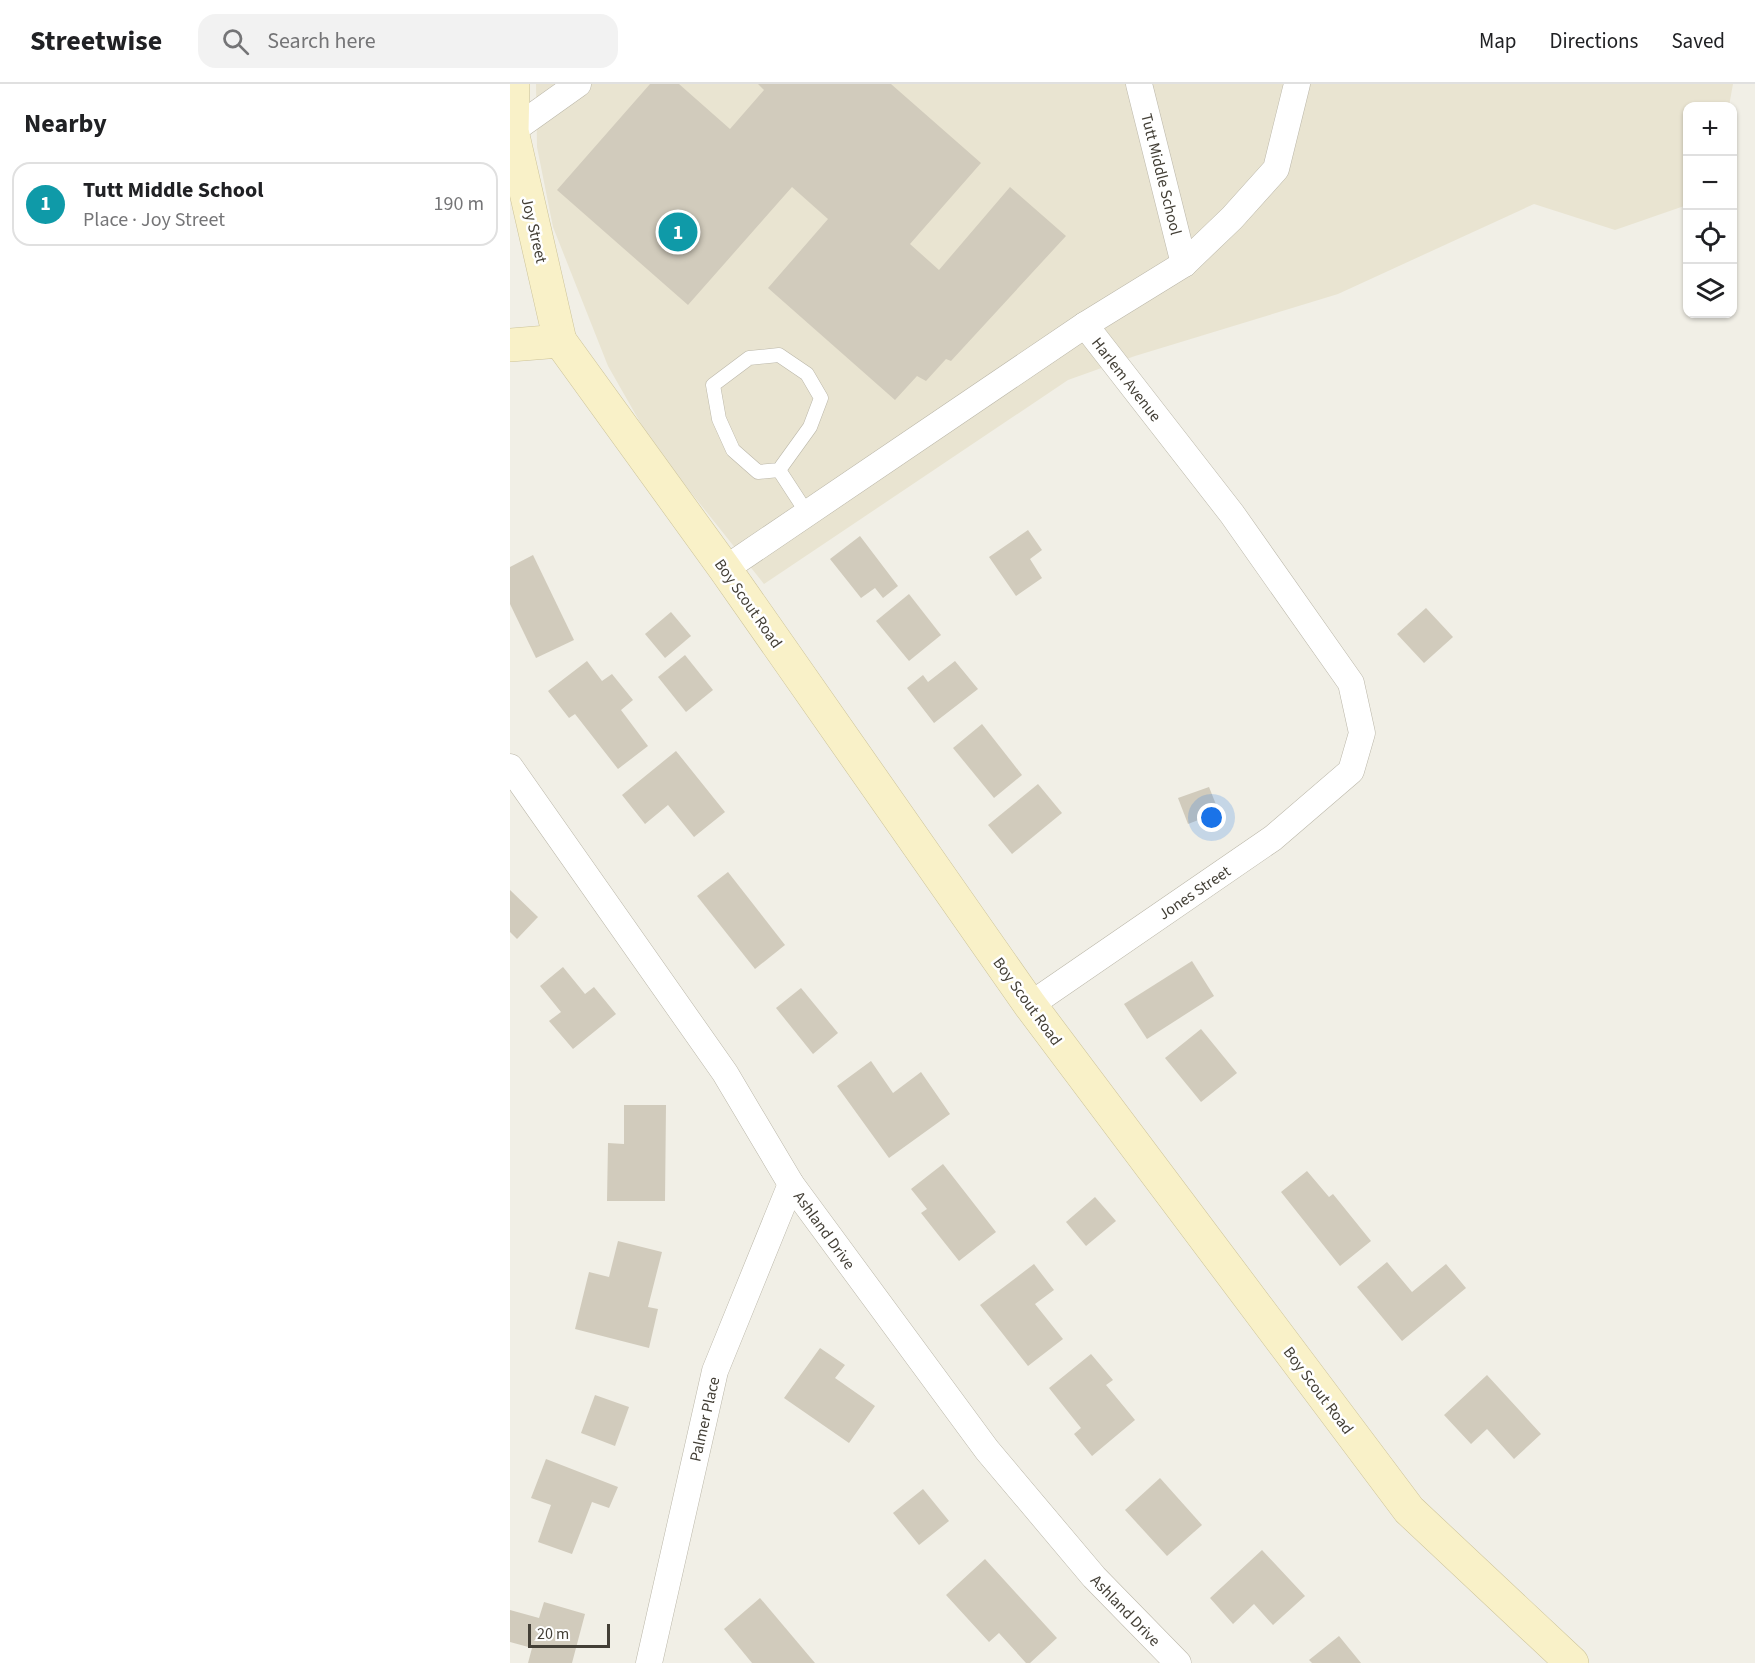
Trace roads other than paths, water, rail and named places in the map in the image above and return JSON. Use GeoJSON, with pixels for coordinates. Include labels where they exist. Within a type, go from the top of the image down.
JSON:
{"type":"FeatureCollection","features":[{"type":"Feature","properties":{"kind":"street","name":"Joy Street"},"geometry":{"type":"LineString","coordinates":[[513,84],[512,131],[560,340]]}},
{"type":"Feature","properties":{"kind":"street"},"geometry":{"type":"LineString","coordinates":[[512,131],[578,84]]}},
{"type":"Feature","properties":{"kind":"street","name":"Tutt Middle School"},"geometry":{"type":"LineString","coordinates":[[1139,84],[1184,264]]}},
{"type":"Feature","properties":{"kind":"street","name":"Tutt Middle School"},"geometry":{"type":"LineString","coordinates":[[1085,325],[1184,264],[1232,218],[1276,169],[1297,84]]}},
{"type":"Feature","properties":{"kind":"street","name":"Harlem Avenue"},"geometry":{"type":"LineString","coordinates":[[724,569],[1085,325],[1232,514],[1351,683],[1362,733],[1351,771]]}},
{"type":"Feature","properties":{"kind":"street"},"geometry":{"type":"LineString","coordinates":[[510,345],[560,340]]}},
{"type":"Feature","properties":{"kind":"street","name":"Boy Scout Road"},"geometry":{"type":"LineString","coordinates":[[560,340],[1030,1005],[1409,1510],[1572,1663]]}},
{"type":"Feature","properties":{"kind":"street","name":"Ashland Drive"},"geometry":{"type":"LineString","coordinates":[[510,767],[725,1073],[791,1184],[987,1450],[1094,1577],[1178,1663]]}},
{"type":"Feature","properties":{"kind":"street","name":"Jones Street"},"geometry":{"type":"LineString","coordinates":[[1030,1005],[1273,838],[1351,771]]}},
{"type":"Feature","properties":{"kind":"street","name":"Palmer Place"},"geometry":{"type":"LineString","coordinates":[[649,1663],[715,1371],[791,1184]]}},
{"type":"Feature","properties":{"kind":"lane"},"geometry":{"type":"LineString","coordinates":[[779,355],[807,374],[821,398],[810,427],[779,470],[758,472],[733,450],[719,419],[713,385],[749,358],[779,355]]}},
{"type":"Feature","properties":{"kind":"lane"},"geometry":{"type":"LineString","coordinates":[[779,470],[807,513]]}},
{"type":"Feature","properties":{"kind":"place","name":"Tutt Middle School"},"geometry":{"type":"Point","coordinates":[678,232]}}]}
